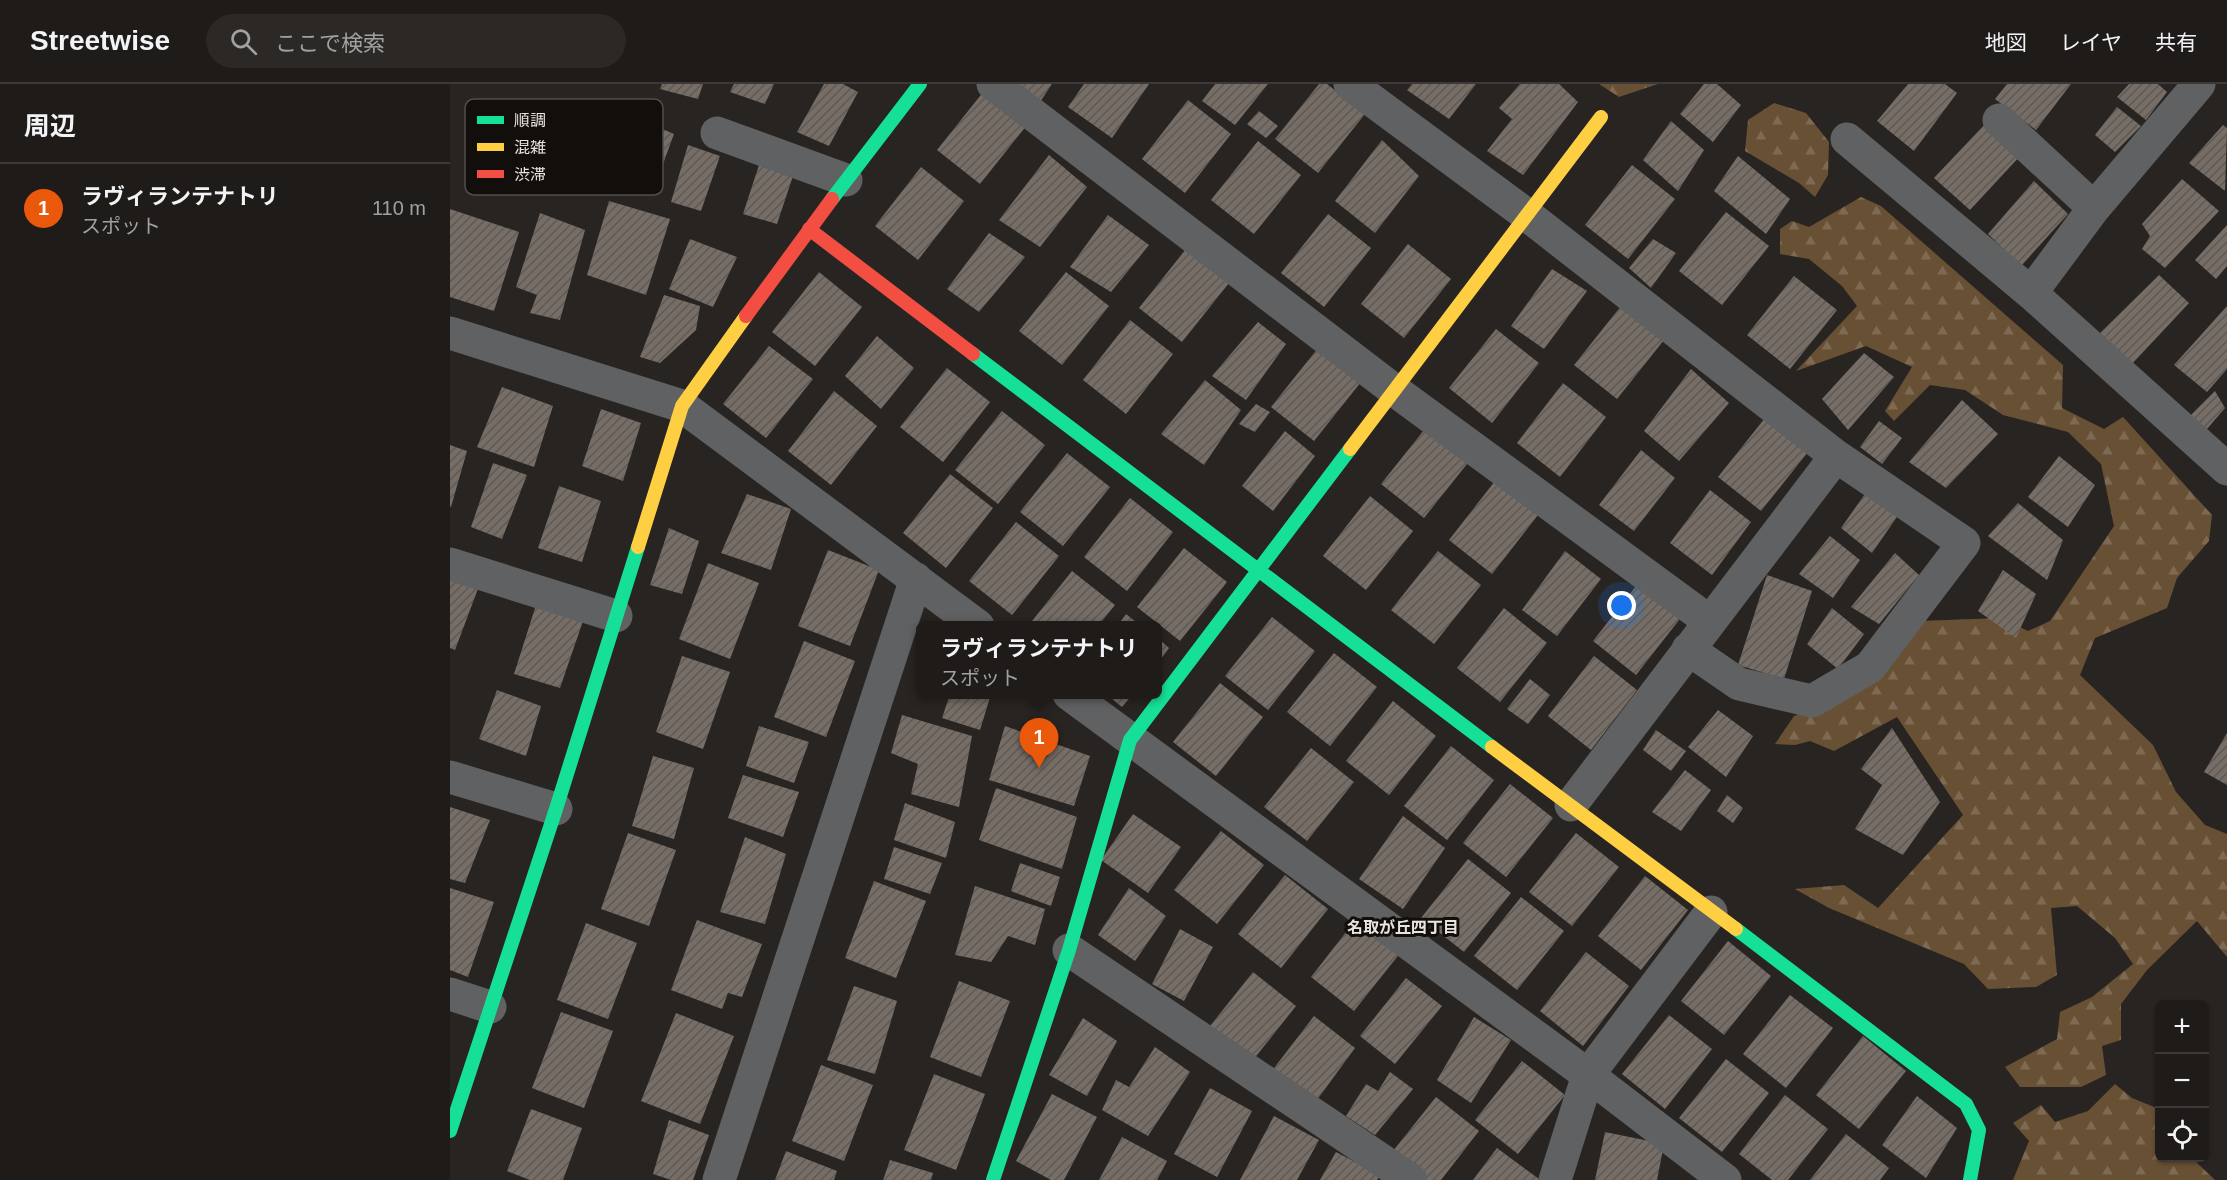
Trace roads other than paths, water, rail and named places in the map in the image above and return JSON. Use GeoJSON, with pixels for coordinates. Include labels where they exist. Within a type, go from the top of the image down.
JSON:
{"type":"FeatureCollection","features":[{"type":"Feature","properties":{"kind":"street"},"geometry":{"type":"LineString","coordinates":[[450,1131],[556,809],[682,406],[809,229],[920,84]]}},
{"type":"Feature","properties":{"kind":"street"},"geometry":{"type":"LineString","coordinates":[[993,84],[1394,390],[1709,621]]}},
{"type":"Feature","properties":{"kind":"street"},"geometry":{"type":"LineString","coordinates":[[1350,84],[1527,215],[1836,456],[1964,543],[1869,667],[1812,700],[1739,684],[1688,649]]}},
{"type":"Feature","properties":{"kind":"street"},"geometry":{"type":"LineString","coordinates":[[2031,293],[2094,208],[2199,84]]}},
{"type":"Feature","properties":{"kind":"street"},"geometry":{"type":"LineString","coordinates":[[1162,698],[1601,117]]}},
{"type":"Feature","properties":{"kind":"street"},"geometry":{"type":"LineString","coordinates":[[1999,120],[2094,208]]}},
{"type":"Feature","properties":{"kind":"street"},"geometry":{"type":"LineString","coordinates":[[717,133],[846,180]]}},
{"type":"Feature","properties":{"kind":"street"},"geometry":{"type":"LineString","coordinates":[[1847,139],[2031,293],[2227,469]]}},
{"type":"Feature","properties":{"kind":"street"},"geometry":{"type":"LineString","coordinates":[[809,229],[1257,572],[1838,1005],[1966,1104],[1978,1130],[1970,1180]]}},
{"type":"Feature","properties":{"kind":"street"},"geometry":{"type":"LineString","coordinates":[[450,333],[682,406],[971,621]]}},
{"type":"Feature","properties":{"kind":"street"},"geometry":{"type":"LineString","coordinates":[[1571,805],[1836,456]]}},
{"type":"Feature","properties":{"kind":"street"},"geometry":{"type":"LineString","coordinates":[[450,564],[616,616]]}},
{"type":"Feature","properties":{"kind":"street"},"geometry":{"type":"LineString","coordinates":[[719,1180],[916,579]]}},
{"type":"Feature","properties":{"kind":"street"},"geometry":{"type":"LineString","coordinates":[[1077,699],[1588,1075],[1725,1180]]}},
{"type":"Feature","properties":{"kind":"street"},"geometry":{"type":"LineString","coordinates":[[993,1180],[1069,950],[1130,740],[1161,699]]}},
{"type":"Feature","properties":{"kind":"street"},"geometry":{"type":"LineString","coordinates":[[450,777],[556,809]]}},
{"type":"Feature","properties":{"kind":"street"},"geometry":{"type":"LineString","coordinates":[[1555,1180],[1588,1075],[1711,912]]}},
{"type":"Feature","properties":{"kind":"street"},"geometry":{"type":"LineString","coordinates":[[1069,950],[1411,1180]]}},
{"type":"Feature","properties":{"kind":"street"},"geometry":{"type":"LineString","coordinates":[[450,994],[490,1007]]}},
{"type":"Feature","properties":{"kind":"place","name":"ラヴィランテナトリ"},"geometry":{"type":"Point","coordinates":[1039,768]}},
{"type":"Feature","properties":{"kind":"district","name":"名取が丘四丁目"},"geometry":{"type":"Point","coordinates":[1403,927]}}]}
